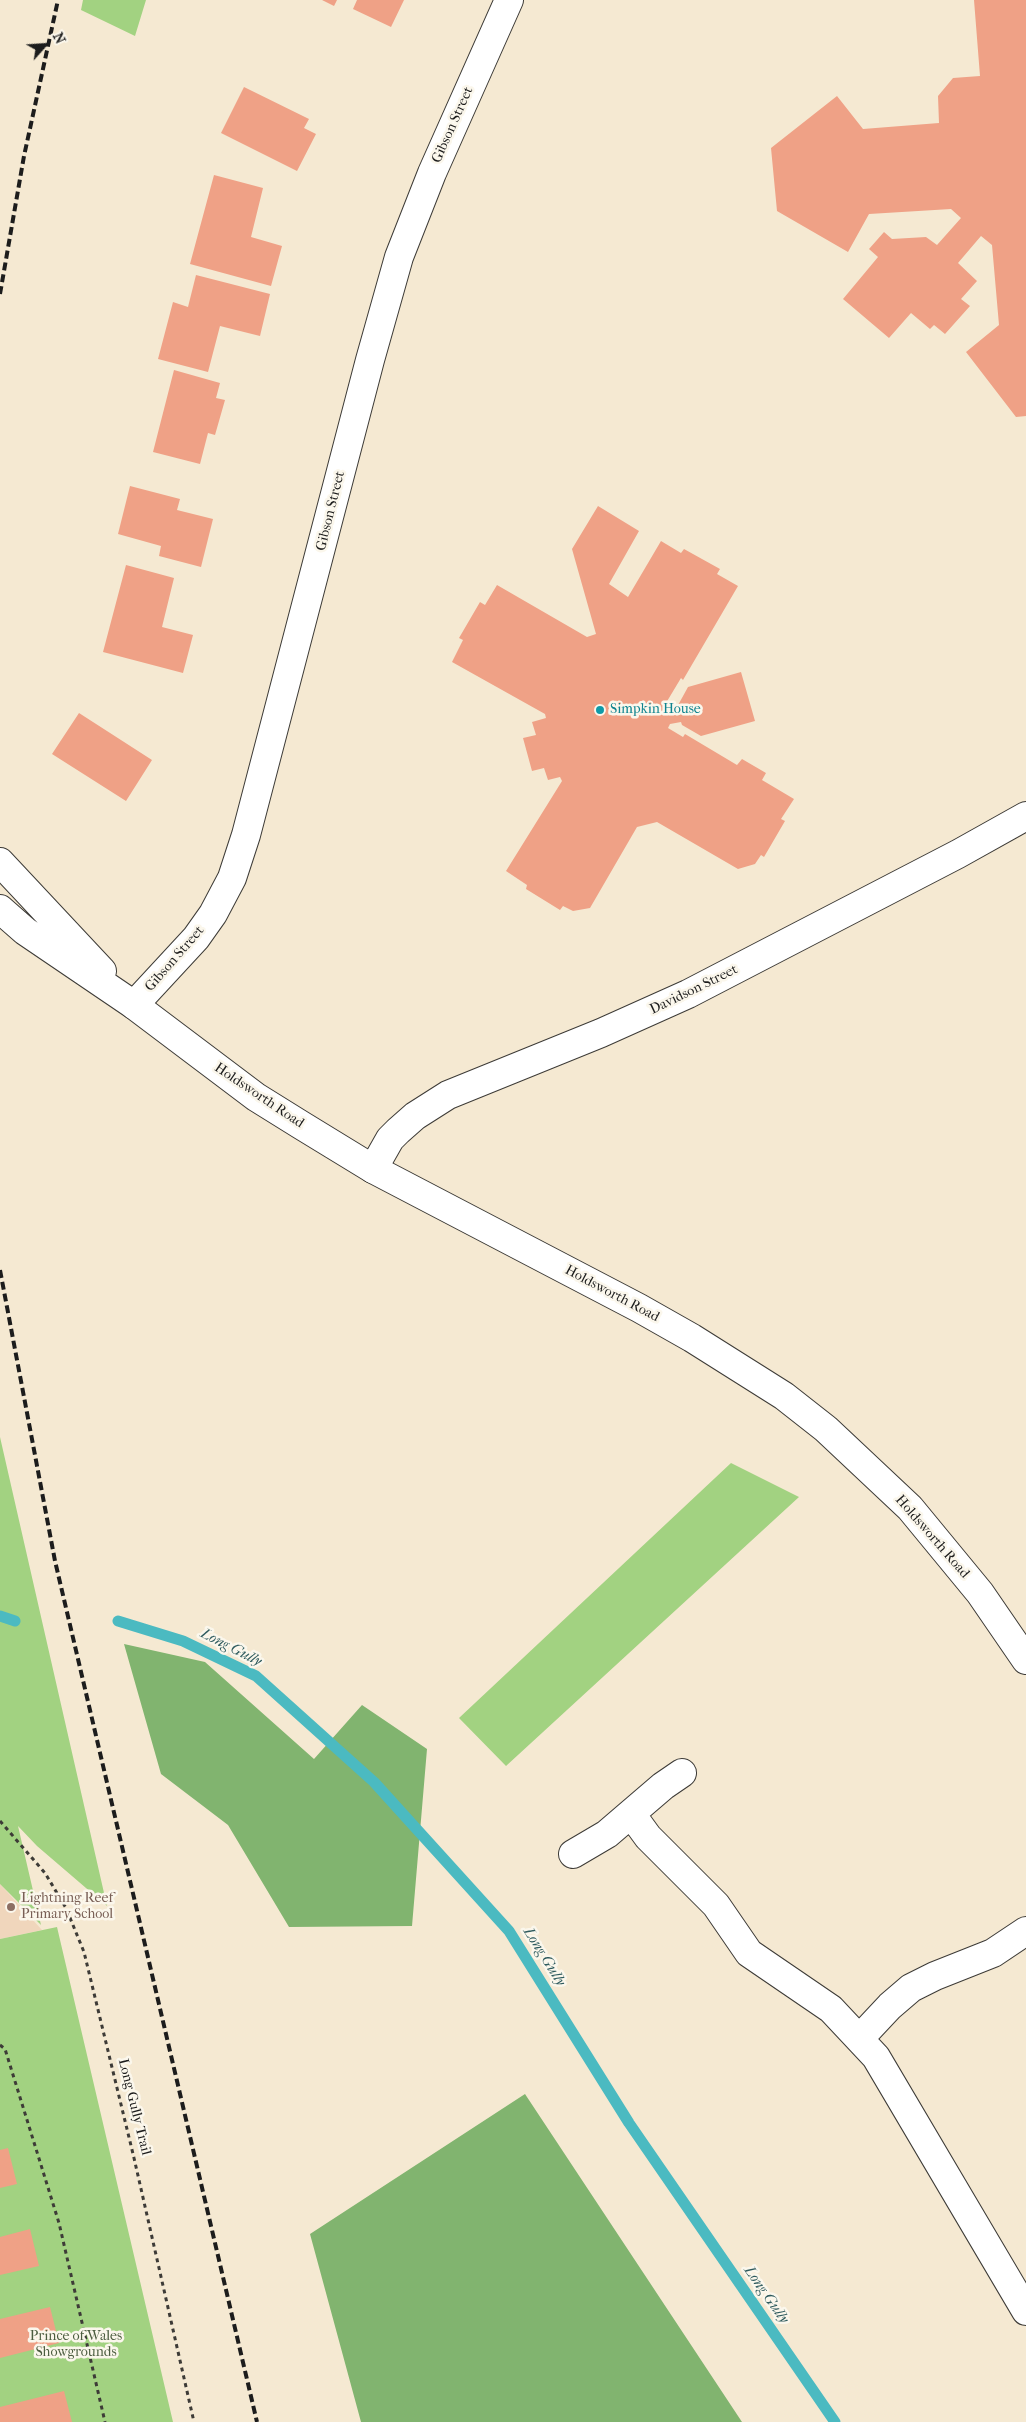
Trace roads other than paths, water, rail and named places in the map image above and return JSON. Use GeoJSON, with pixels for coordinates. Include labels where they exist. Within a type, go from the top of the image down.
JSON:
{"type":"FeatureCollection","features":[{"type":"Feature","properties":{"kind":"street","name":"Gibson Street"},"geometry":{"type":"LineString","coordinates":[[134,1005],[196,938],[213,914],[232,878],[246,835],[399,256],[432,173],[509,0]]}},
{"type":"Feature","properties":{"kind":"street","name":"Davidson Street"},"geometry":{"type":"LineString","coordinates":[[373,1169],[390,1139],[398,1131],[415,1116],[448,1096],[601,1033],[688,994],[958,854],[1026,816]]}},
{"type":"Feature","properties":{"kind":"street","name":"Holdsworth Road"},"geometry":{"type":"LineString","coordinates":[[0,862],[134,1005]]}},
{"type":"Feature","properties":{"kind":"street","name":"Holdsworth Road"},"geometry":{"type":"LineString","coordinates":[[0,909],[25,932],[134,1005],[256,1097],[373,1169],[639,1308],[692,1338],[784,1396],[826,1429],[910,1508],[980,1594],[1026,1660]]}},
{"type":"Feature","properties":{"kind":"street"},"geometry":{"type":"LineString","coordinates":[[573,1854],[607,1834],[663,1786],[682,1773]]}},
{"type":"Feature","properties":{"kind":"street"},"geometry":{"type":"LineString","coordinates":[[632,1814],[648,1837],[716,1905],[749,1953],[831,2009],[876,2057],[1026,2311]]}},
{"type":"Feature","properties":{"kind":"street"},"geometry":{"type":"LineString","coordinates":[[860,2038],[890,2006],[912,1988],[935,1976],[993,1953],[1026,1931]]}},
{"type":"Feature","properties":{"kind":"waterway","name":"Long Gully"},"geometry":{"type":"LineString","coordinates":[[0,1616],[15,1621]]}},
{"type":"Feature","properties":{"kind":"waterway","name":"Long Gully"},"geometry":{"type":"LineString","coordinates":[[118,1621],[183,1641],[256,1676],[374,1782],[509,1931],[629,2123],[835,2422]]}},
{"type":"Feature","properties":{"kind":"railway"},"geometry":{"type":"LineString","coordinates":[[0,294],[24,156],[58,0]]}},
{"type":"Feature","properties":{"kind":"railway"},"geometry":{"type":"LineString","coordinates":[[0,1270],[55,1561],[257,2422]]}},
{"type":"Feature","properties":{"kind":"place","name":"Simpkin House"},"geometry":{"type":"Point","coordinates":[600,710]}},
{"type":"Feature","properties":{"kind":"place","name":"Lightning Reef Primary School"},"geometry":{"type":"Point","coordinates":[11,1907]}},
{"type":"Feature","properties":{"kind":"park label","name":"Prince of Wales Showgrounds"},"geometry":{"type":"Point","coordinates":[76,2346]}}]}
